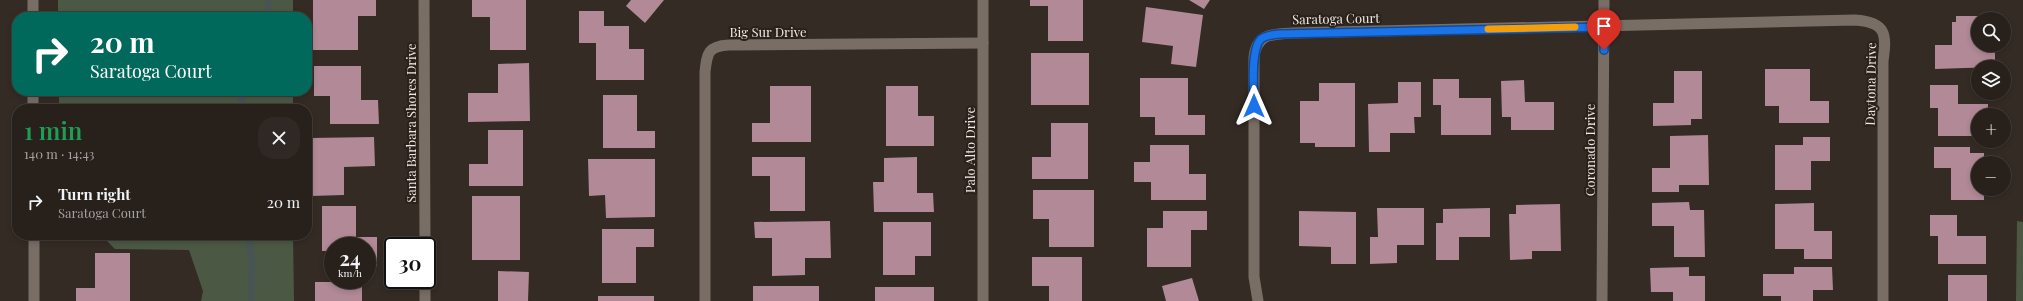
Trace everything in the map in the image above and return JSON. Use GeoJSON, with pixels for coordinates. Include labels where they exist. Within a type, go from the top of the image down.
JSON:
{"type":"FeatureCollection","features":[{"type":"Feature","properties":{"kind":"street"},"geometry":{"type":"LineString","coordinates":[[33,0],[33,12]]}},
{"type":"Feature","properties":{"kind":"street","name":"Santa Barbara Shores Drive"},"geometry":{"type":"LineString","coordinates":[[424,0],[425,237]]}},
{"type":"Feature","properties":{"kind":"street","name":"Palo Alto Drive"},"geometry":{"type":"LineString","coordinates":[[983,0],[983,301]]}},
{"type":"Feature","properties":{"kind":"street","name":"Coronado Drive"},"geometry":{"type":"LineString","coordinates":[[1602,301],[1604,0]]}},
{"type":"Feature","properties":{"kind":"street","name":"Daytona Drive"},"geometry":{"type":"LineString","coordinates":[[1604,27],[1856,20],[1876,24],[1883,31],[1886,38],[1883,61],[1883,301]]}},
{"type":"Feature","properties":{"kind":"street","name":"Saratoga Court"},"geometry":{"type":"LineString","coordinates":[[1258,301],[1254,277],[1254,58],[1257,45],[1260,40],[1267,36],[1293,33],[1604,27]]}},
{"type":"Feature","properties":{"kind":"street","name":"Big Sur Drive"},"geometry":{"type":"LineString","coordinates":[[705,301],[705,72],[706,56],[710,50],[718,46],[729,45],[983,43]]}},
{"type":"Feature","properties":{"kind":"street"},"geometry":{"type":"LineString","coordinates":[[34,240],[34,301]]}},
{"type":"Feature","properties":{"kind":"street"},"geometry":{"type":"LineString","coordinates":[[425,289],[425,301]]}},
{"type":"Feature","properties":{"kind":"green space"},"geometry":{"type":"Polygon","coordinates":[[[58,0],[293,0],[293,12],[58,12],[58,0]]]}},
{"type":"Feature","properties":{"kind":"green space"},"geometry":{"type":"Polygon","coordinates":[[[59,96],[293,96],[293,104],[59,104],[59,96]]]}},
{"type":"Feature","properties":{"kind":"green space"},"geometry":{"type":"Polygon","coordinates":[[[2017,221],[2023,222],[2023,301],[2016,301],[2017,221]]]}},
{"type":"Feature","properties":{"kind":"green space"},"geometry":{"type":"Polygon","coordinates":[[[106,240],[293,240],[294,301],[201,301],[203,291],[189,250],[115,249],[106,240]]]}},
{"type":"Feature","properties":{"kind":"building"},"geometry":{"type":"Polygon","coordinates":[[[313,0],[376,0],[376,16],[358,16],[358,50],[313,50],[313,0]]]}},
{"type":"Feature","properties":{"kind":"building"},"geometry":{"type":"Polygon","coordinates":[[[472,0],[526,0],[526,50],[490,50],[490,17],[472,17],[472,0]]]}},
{"type":"Feature","properties":{"kind":"building"},"geometry":{"type":"Polygon","coordinates":[[[631,0],[664,0],[645,23],[626,6],[631,0]]]}},
{"type":"Feature","properties":{"kind":"building"},"geometry":{"type":"Polygon","coordinates":[[[1030,0],[1083,0],[1083,41],[1048,41],[1048,6],[1030,6],[1030,0]]]}},
{"type":"Feature","properties":{"kind":"building"},"geometry":{"type":"Polygon","coordinates":[[[1189,0],[1210,0],[1204,9],[1189,0]]]}},
{"type":"Feature","properties":{"kind":"building"},"geometry":{"type":"Polygon","coordinates":[[[1146,7],[1203,15],[1196,67],[1171,64],[1173,46],[1142,42],[1146,7]]]}},
{"type":"Feature","properties":{"kind":"building"},"geometry":{"type":"Polygon","coordinates":[[[579,11],[604,11],[604,26],[629,26],[629,49],[644,49],[644,80],[596,80],[596,43],[579,43],[579,11]]]}},
{"type":"Feature","properties":{"kind":"building"},"geometry":{"type":"Polygon","coordinates":[[[1956,16],[1971,16],[1971,52],[1995,52],[1995,60],[1971,60],[1971,68],[1935,69],[1935,45],[1952,45],[1952,22],[1956,22],[1956,16]]]}},
{"type":"Feature","properties":{"kind":"building"},"geometry":{"type":"Polygon","coordinates":[[[1031,53],[1089,53],[1089,105],[1031,105],[1031,53]]]}},
{"type":"Feature","properties":{"kind":"building"},"geometry":{"type":"Polygon","coordinates":[[[529,63],[530,121],[468,122],[468,93],[498,93],[498,64],[529,63]]]}},
{"type":"Feature","properties":{"kind":"building"},"geometry":{"type":"Polygon","coordinates":[[[314,66],[361,66],[361,100],[378,100],[379,124],[330,124],[330,96],[314,96],[314,66]]]}},
{"type":"Feature","properties":{"kind":"building"},"geometry":{"type":"Polygon","coordinates":[[[1765,69],[1810,69],[1810,101],[1829,101],[1829,123],[1779,123],[1779,106],[1765,106],[1765,69]]]}},
{"type":"Feature","properties":{"kind":"building"},"geometry":{"type":"Polygon","coordinates":[[[1674,71],[1702,71],[1702,119],[1691,119],[1691,125],[1653,126],[1653,103],[1674,103],[1674,71]]]}},
{"type":"Feature","properties":{"kind":"building"},"geometry":{"type":"Polygon","coordinates":[[[1140,78],[1188,78],[1188,115],[1205,115],[1205,135],[1155,135],[1155,117],[1140,117],[1140,78]]]}},
{"type":"Feature","properties":{"kind":"building"},"geometry":{"type":"Polygon","coordinates":[[[1433,79],[1459,79],[1459,98],[1491,98],[1491,135],[1441,135],[1441,105],[1433,105],[1433,79]]]}},
{"type":"Feature","properties":{"kind":"building"},"geometry":{"type":"Polygon","coordinates":[[[1524,80],[1525,102],[1554,102],[1554,130],[1511,130],[1511,117],[1502,117],[1501,81],[1524,80]]]}},
{"type":"Feature","properties":{"kind":"building"},"geometry":{"type":"Polygon","coordinates":[[[1398,82],[1421,82],[1421,117],[1414,117],[1415,133],[1390,133],[1390,152],[1369,152],[1368,104],[1398,103],[1398,82]]]}},
{"type":"Feature","properties":{"kind":"building"},"geometry":{"type":"Polygon","coordinates":[[[1319,83],[1355,83],[1355,147],[1315,147],[1315,143],[1300,143],[1300,101],[1319,101],[1319,83]]]}},
{"type":"Feature","properties":{"kind":"building"},"geometry":{"type":"Polygon","coordinates":[[[1930,85],[1958,85],[1958,104],[1988,104],[1988,108],[1971,108],[1971,136],[1938,136],[1938,108],[1930,108],[1930,85]]]}},
{"type":"Feature","properties":{"kind":"building"},"geometry":{"type":"Polygon","coordinates":[[[770,86],[811,86],[811,142],[752,142],[752,123],[770,123],[770,86]]]}},
{"type":"Feature","properties":{"kind":"building"},"geometry":{"type":"Polygon","coordinates":[[[886,86],[918,86],[918,116],[934,116],[934,146],[886,146],[886,86]]]}},
{"type":"Feature","properties":{"kind":"building"},"geometry":{"type":"Polygon","coordinates":[[[603,95],[637,95],[637,131],[655,131],[655,148],[603,148],[603,95]]]}},
{"type":"Feature","properties":{"kind":"building"},"geometry":{"type":"Polygon","coordinates":[[[1051,123],[1088,123],[1088,179],[1032,179],[1032,157],[1051,157],[1051,123]]]}},
{"type":"Feature","properties":{"kind":"building"},"geometry":{"type":"Polygon","coordinates":[[[488,130],[523,130],[523,186],[469,186],[469,164],[488,164],[488,130]]]}},
{"type":"Feature","properties":{"kind":"building"},"geometry":{"type":"Polygon","coordinates":[[[1708,135],[1709,185],[1679,185],[1679,192],[1652,192],[1652,168],[1670,168],[1670,136],[1708,135]]]}},
{"type":"Feature","properties":{"kind":"building"},"geometry":{"type":"Polygon","coordinates":[[[374,137],[375,166],[344,167],[344,195],[312,196],[312,138],[374,137]]]}},
{"type":"Feature","properties":{"kind":"building"},"geometry":{"type":"Polygon","coordinates":[[[1803,137],[1830,137],[1830,161],[1811,161],[1811,190],[1775,190],[1775,145],[1803,145],[1803,137]]]}},
{"type":"Feature","properties":{"kind":"building"},"geometry":{"type":"Polygon","coordinates":[[[1150,145],[1189,145],[1189,174],[1206,174],[1206,200],[1151,200],[1151,182],[1134,182],[1134,162],[1150,162],[1150,145]]]}},
{"type":"Feature","properties":{"kind":"building"},"geometry":{"type":"Polygon","coordinates":[[[1934,147],[1970,147],[1970,153],[1984,153],[1984,156],[1971,156],[1971,196],[1984,196],[1984,200],[1951,200],[1951,168],[1934,168],[1934,147]]]}},
{"type":"Feature","properties":{"kind":"building"},"geometry":{"type":"Polygon","coordinates":[[[752,157],[805,157],[805,211],[770,211],[770,176],[752,176],[752,157]]]}},
{"type":"Feature","properties":{"kind":"building"},"geometry":{"type":"Polygon","coordinates":[[[917,157],[917,193],[933,193],[934,212],[874,212],[873,182],[884,182],[884,158],[917,157]]]}},
{"type":"Feature","properties":{"kind":"building"},"geometry":{"type":"Polygon","coordinates":[[[588,159],[655,159],[655,217],[606,218],[605,195],[589,196],[588,159]]]}},
{"type":"Feature","properties":{"kind":"building"},"geometry":{"type":"Polygon","coordinates":[[[1033,190],[1094,190],[1094,247],[1049,247],[1049,219],[1033,219],[1033,190]]]}},
{"type":"Feature","properties":{"kind":"building"},"geometry":{"type":"Polygon","coordinates":[[[472,196],[520,196],[520,260],[472,260],[472,196]]]}},
{"type":"Feature","properties":{"kind":"building"},"geometry":{"type":"Polygon","coordinates":[[[1689,202],[1690,210],[1704,210],[1705,257],[1674,257],[1674,226],[1652,226],[1652,203],[1689,202]]]}},
{"type":"Feature","properties":{"kind":"building"},"geometry":{"type":"Polygon","coordinates":[[[1814,203],[1814,231],[1832,231],[1832,259],[1804,259],[1804,249],[1775,249],[1775,204],[1814,203]]]}},
{"type":"Feature","properties":{"kind":"building"},"geometry":{"type":"Polygon","coordinates":[[[1560,204],[1561,251],[1532,251],[1532,259],[1510,260],[1509,214],[1516,214],[1516,205],[1560,204]]]}},
{"type":"Feature","properties":{"kind":"building"},"geometry":{"type":"Polygon","coordinates":[[[322,206],[356,206],[356,237],[324,237],[324,251],[322,251],[322,206]]]}},
{"type":"Feature","properties":{"kind":"building"},"geometry":{"type":"Polygon","coordinates":[[[1377,208],[1424,208],[1424,245],[1397,245],[1397,263],[1370,264],[1370,237],[1378,237],[1377,208]]]}},
{"type":"Feature","properties":{"kind":"building"},"geometry":{"type":"Polygon","coordinates":[[[1490,208],[1490,237],[1459,237],[1459,260],[1436,260],[1436,223],[1443,223],[1443,209],[1490,208]]]}},
{"type":"Feature","properties":{"kind":"building"},"geometry":{"type":"Polygon","coordinates":[[[1163,211],[1207,211],[1207,230],[1191,230],[1191,267],[1147,267],[1147,228],[1163,228],[1163,211]]]}},
{"type":"Feature","properties":{"kind":"building"},"geometry":{"type":"Polygon","coordinates":[[[1299,211],[1356,212],[1356,264],[1331,264],[1331,247],[1299,246],[1299,211]]]}},
{"type":"Feature","properties":{"kind":"building"},"geometry":{"type":"Polygon","coordinates":[[[1930,215],[1957,215],[1957,236],[1986,236],[1986,264],[1938,264],[1938,236],[1930,236],[1930,215]]]}},
{"type":"Feature","properties":{"kind":"building"},"geometry":{"type":"Polygon","coordinates":[[[830,221],[831,258],[805,258],[805,275],[772,276],[772,238],[755,238],[754,222],[830,221]]]}},
{"type":"Feature","properties":{"kind":"building"},"geometry":{"type":"Polygon","coordinates":[[[883,222],[931,222],[931,256],[915,256],[915,275],[883,275],[883,222]]]}},
{"type":"Feature","properties":{"kind":"building"},"geometry":{"type":"Polygon","coordinates":[[[602,229],[654,229],[654,247],[636,247],[636,283],[602,283],[602,229]]]}},
{"type":"Feature","properties":{"kind":"building"},"geometry":{"type":"Polygon","coordinates":[[[376,237],[377,237],[376,266],[376,237]]]}},
{"type":"Feature","properties":{"kind":"building"},"geometry":{"type":"Polygon","coordinates":[[[95,253],[130,253],[130,301],[76,301],[76,288],[95,288],[95,253]]]}},
{"type":"Feature","properties":{"kind":"building"},"geometry":{"type":"Polygon","coordinates":[[[1032,257],[1082,257],[1082,301],[1049,301],[1049,286],[1032,286],[1032,257]]]}},
{"type":"Feature","properties":{"kind":"building"},"geometry":{"type":"Polygon","coordinates":[[[1689,267],[1689,276],[1705,276],[1705,301],[1673,301],[1673,292],[1651,292],[1650,268],[1689,267]]]}},
{"type":"Feature","properties":{"kind":"building"},"geometry":{"type":"Polygon","coordinates":[[[1794,267],[1832,267],[1833,290],[1813,290],[1813,301],[1781,301],[1781,296],[1763,296],[1763,274],[1794,274],[1794,267]]]}},
{"type":"Feature","properties":{"kind":"building"},"geometry":{"type":"Polygon","coordinates":[[[498,271],[529,272],[528,301],[498,301],[498,271]]]}},
{"type":"Feature","properties":{"kind":"building"},"geometry":{"type":"Polygon","coordinates":[[[1948,275],[1987,275],[1987,301],[1948,301],[1948,275]]]}},
{"type":"Feature","properties":{"kind":"building"},"geometry":{"type":"Polygon","coordinates":[[[1192,278],[1199,301],[1166,301],[1162,286],[1192,278]]]}},
{"type":"Feature","properties":{"kind":"building"},"geometry":{"type":"Polygon","coordinates":[[[315,282],[324,282],[324,289],[362,289],[362,301],[315,301],[315,282]]]}},
{"type":"Feature","properties":{"kind":"building"},"geometry":{"type":"Polygon","coordinates":[[[753,286],[819,286],[819,301],[753,301],[753,286]]]}},
{"type":"Feature","properties":{"kind":"building"},"geometry":{"type":"Polygon","coordinates":[[[875,287],[934,287],[934,301],[875,301],[875,287]]]}},
{"type":"Feature","properties":{"kind":"building"},"geometry":{"type":"Polygon","coordinates":[[[598,296],[654,296],[654,301],[598,301],[598,296]]]}},
{"type":"Feature","properties":{"kind":"waterway"},"geometry":{"type":"LineString","coordinates":[[267,12],[268,0]]}},
{"type":"Feature","properties":{"kind":"waterway"},"geometry":{"type":"LineString","coordinates":[[241,104],[243,96]]}},
{"type":"Feature","properties":{"kind":"waterway"},"geometry":{"type":"LineString","coordinates":[[249,240],[252,261],[251,301]]}},
{"type":"Feature","properties":{"kind":"slow traffic"},"geometry":{"type":"LineString","coordinates":[[1488,29],[1575,27]]}},
{"type":"Feature","properties":{"kind":"route"},"geometry":{"type":"LineString","coordinates":[[1254,106],[1254,58],[1257,45],[1260,40],[1267,36],[1279,34],[1604,27],[1604,50]]}}]}
